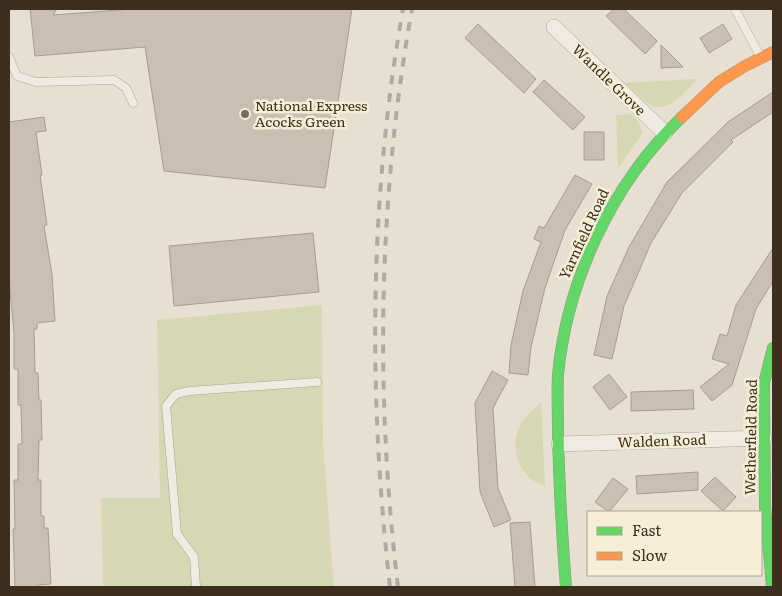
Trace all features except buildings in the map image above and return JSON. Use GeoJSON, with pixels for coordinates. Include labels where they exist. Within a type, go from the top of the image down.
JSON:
{"type":"FeatureCollection","features":[{"type":"Feature","properties":{"kind":"street","name":"Wandle Grove"},"geometry":{"type":"LineString","coordinates":[[554,27],[665,133]]}},
{"type":"Feature","properties":{"kind":"street","name":"Yarnfield Road"},"geometry":{"type":"LineString","coordinates":[[566,587],[559,491],[558,377],[562,343],[573,295],[592,246],[618,196],[642,160],[665,133],[719,82],[773,52]]}},
{"type":"Feature","properties":{"kind":"street","name":"Wetherfield Road"},"geometry":{"type":"LineString","coordinates":[[772,587],[765,506],[764,383],[773,348]]}},
{"type":"Feature","properties":{"kind":"street","name":"Walden Road"},"geometry":{"type":"LineString","coordinates":[[559,444],[764,438]]}},
{"type":"Feature","properties":{"kind":"lane"},"geometry":{"type":"LineString","coordinates":[[735,9],[761,58]]}},
{"type":"Feature","properties":{"kind":"lane"},"geometry":{"type":"LineString","coordinates":[[9,57],[17,76],[36,82],[114,80],[126,88],[133,103]]}},
{"type":"Feature","properties":{"kind":"lane"},"geometry":{"type":"LineString","coordinates":[[196,587],[194,557],[177,534],[166,406],[176,394],[189,391],[316,382]]}},
{"type":"Feature","properties":{"kind":"green space"},"geometry":{"type":"Polygon","coordinates":[[[698,79],[682,95],[662,107],[649,104],[625,83],[698,79]]]}},
{"type":"Feature","properties":{"kind":"green space"},"geometry":{"type":"Polygon","coordinates":[[[631,114],[637,120],[643,132],[618,169],[616,115],[631,114]]]}},
{"type":"Feature","properties":{"kind":"green space"},"geometry":{"type":"Polygon","coordinates":[[[322,305],[323,443],[334,587],[103,587],[101,498],[160,498],[157,320],[322,305]]]}},
{"type":"Feature","properties":{"kind":"green space"},"geometry":{"type":"Polygon","coordinates":[[[541,402],[545,486],[528,476],[522,468],[518,460],[515,441],[522,422],[541,402]]]}},
{"type":"Feature","properties":{"kind":"railway"},"geometry":{"type":"LineString","coordinates":[[390,587],[378,442],[375,370],[376,297],[378,225],[384,152],[403,9]]}},
{"type":"Feature","properties":{"kind":"railway"},"geometry":{"type":"LineString","coordinates":[[398,587],[386,443],[383,370],[384,297],[392,152],[412,9]]}},
{"type":"Feature","properties":{"kind":"traffic: fast"},"geometry":{"type":"LineString","coordinates":[[566,587],[559,471],[558,375],[563,339],[571,304],[583,269],[615,202],[635,171],[657,143],[682,117]]}},
{"type":"Feature","properties":{"kind":"traffic: fast"},"geometry":{"type":"LineString","coordinates":[[772,587],[765,506],[764,383],[773,348]]}},
{"type":"Feature","properties":{"kind":"traffic: slow"},"geometry":{"type":"LineString","coordinates":[[682,117],[719,82],[773,52]]}},
{"type":"Feature","properties":{"kind":"place","name":"National Express Acocks Green"},"geometry":{"type":"Point","coordinates":[245,114]}}]}
